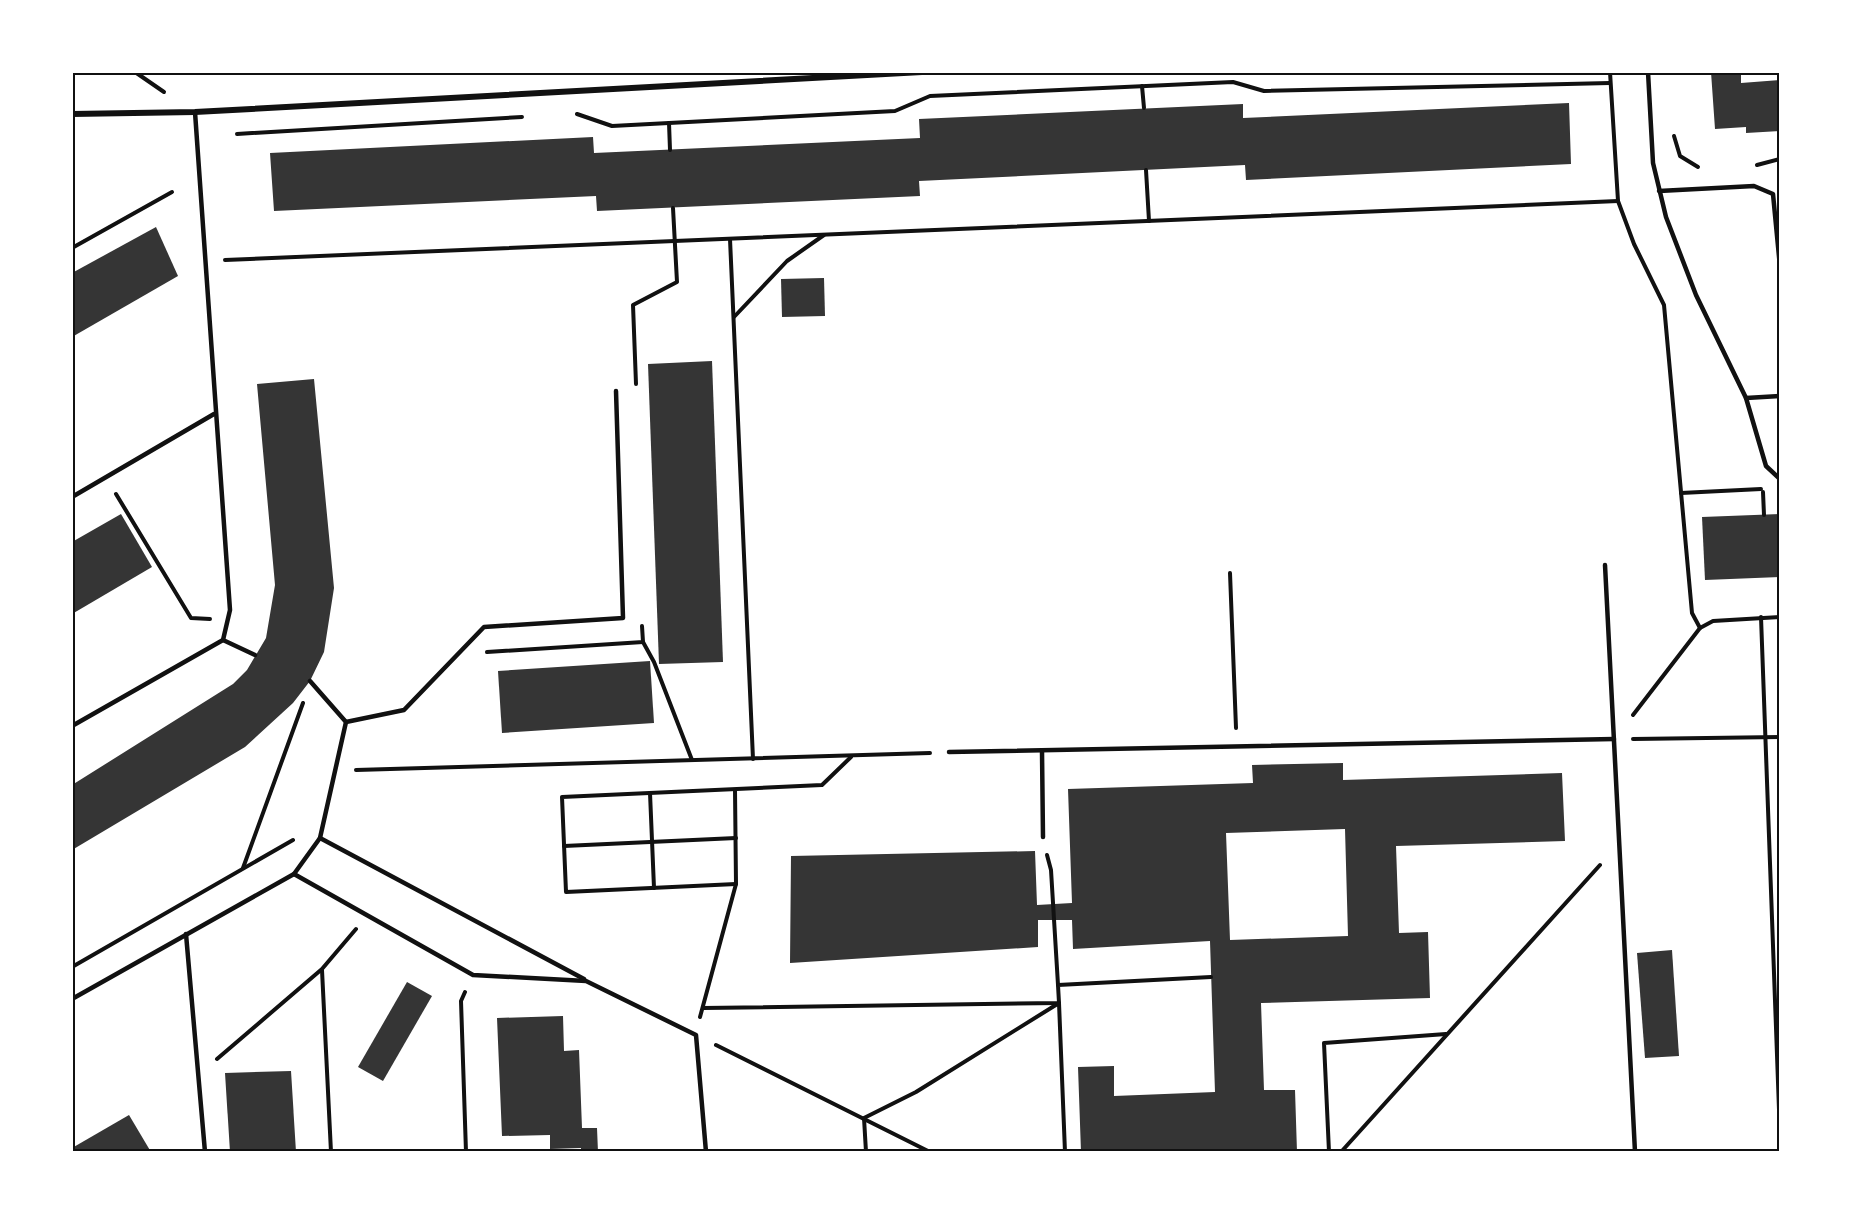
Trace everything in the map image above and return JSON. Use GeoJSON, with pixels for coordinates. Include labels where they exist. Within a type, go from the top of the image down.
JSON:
{"type":"FeatureCollection","features":[{"type":"Feature","properties":{"kind":"street"},"geometry":{"type":"LineString","coordinates":[[72,114],[195,112],[922,72]]}},
{"type":"Feature","properties":{"kind":"lane"},"geometry":{"type":"LineString","coordinates":[[1648,72],[1653,163],[1666,218],[1696,295],[1746,398],[1766,466],[1780,479]]}},
{"type":"Feature","properties":{"kind":"lane"},"geometry":{"type":"LineString","coordinates":[[72,726],[223,640],[230,610],[214,414],[207,261],[195,112]]}},
{"type":"Feature","properties":{"kind":"lane"},"geometry":{"type":"LineString","coordinates":[[1659,191],[1754,186],[1773,194],[1780,267]]}},
{"type":"Feature","properties":{"kind":"lane"},"geometry":{"type":"LineString","coordinates":[[346,722],[404,710],[484,627],[623,618],[616,391]]}},
{"type":"Feature","properties":{"kind":"lane"},"geometry":{"type":"LineString","coordinates":[[1746,398],[1780,396]]}},
{"type":"Feature","properties":{"kind":"lane"},"geometry":{"type":"LineString","coordinates":[[72,496],[214,414]]}},
{"type":"Feature","properties":{"kind":"lane"},"geometry":{"type":"LineString","coordinates":[[1605,565],[1635,1152]]}},
{"type":"Feature","properties":{"kind":"lane"},"geometry":{"type":"LineString","coordinates":[[223,640],[255,655]]}},
{"type":"Feature","properties":{"kind":"lane"},"geometry":{"type":"LineString","coordinates":[[310,681],[346,722]]}},
{"type":"Feature","properties":{"kind":"lane"},"geometry":{"type":"LineString","coordinates":[[72,999],[294,874],[320,838],[346,722]]}},
{"type":"Feature","properties":{"kind":"lane"},"geometry":{"type":"LineString","coordinates":[[949,752],[1614,739]]}},
{"type":"Feature","properties":{"kind":"lane"},"geometry":{"type":"LineString","coordinates":[[1042,751],[1043,837]]}},
{"type":"Feature","properties":{"kind":"lane"},"geometry":{"type":"LineString","coordinates":[[320,838],[586,981],[696,1035],[706,1152]]}},
{"type":"Feature","properties":{"kind":"lane"},"geometry":{"type":"LineString","coordinates":[[294,874],[473,975],[586,981]]}},
{"type":"Feature","properties":{"kind":"lane"},"geometry":{"type":"LineString","coordinates":[[186,934],[205,1152]]}},
{"type":"Feature","properties":{"kind":"path"},"geometry":{"type":"LineString","coordinates":[[1610,72],[1618,201],[1634,244],[1664,305],[1692,613],[1700,628]]}},
{"type":"Feature","properties":{"kind":"path"},"geometry":{"type":"LineString","coordinates":[[567,115],[579,114],[612,126],[895,111],[930,96],[1142,86],[1233,82],[1264,91],[1610,82]]}},
{"type":"Feature","properties":{"kind":"path"},"geometry":{"type":"LineString","coordinates":[[1142,86],[1144,108]]}},
{"type":"Feature","properties":{"kind":"path"},"geometry":{"type":"LineString","coordinates":[[237,135],[532,117]]}},
{"type":"Feature","properties":{"kind":"path"},"geometry":{"type":"LineString","coordinates":[[669,123],[670,150]]}},
{"type":"Feature","properties":{"kind":"path"},"geometry":{"type":"LineString","coordinates":[[1673,126],[1680,156],[1695,167],[1705,166]]}},
{"type":"Feature","properties":{"kind":"path"},"geometry":{"type":"LineString","coordinates":[[1746,166],[1780,159]]}},
{"type":"Feature","properties":{"kind":"path"},"geometry":{"type":"LineString","coordinates":[[1146,170],[1149,221]]}},
{"type":"Feature","properties":{"kind":"path"},"geometry":{"type":"LineString","coordinates":[[72,248],[172,192]]}},
{"type":"Feature","properties":{"kind":"path"},"geometry":{"type":"LineString","coordinates":[[207,261],[1618,201]]}},
{"type":"Feature","properties":{"kind":"path"},"geometry":{"type":"LineString","coordinates":[[673,208],[675,241]]}},
{"type":"Feature","properties":{"kind":"path"},"geometry":{"type":"LineString","coordinates":[[734,317],[787,261],[824,235]]}},
{"type":"Feature","properties":{"kind":"path"},"geometry":{"type":"LineString","coordinates":[[730,239],[753,759]]}},
{"type":"Feature","properties":{"kind":"path"},"geometry":{"type":"LineString","coordinates":[[1681,493],[1762,489],[1771,485]]}},
{"type":"Feature","properties":{"kind":"path"},"geometry":{"type":"LineString","coordinates":[[1762,489],[1764,515]]}},
{"type":"Feature","properties":{"kind":"path"},"geometry":{"type":"LineString","coordinates":[[113,490],[191,618],[227,620]]}},
{"type":"Feature","properties":{"kind":"path"},"geometry":{"type":"LineString","coordinates":[[1230,573],[1237,747]]}},
{"type":"Feature","properties":{"kind":"path"},"geometry":{"type":"LineString","coordinates":[[1761,617],[1780,1137]]}},
{"type":"Feature","properties":{"kind":"path"},"geometry":{"type":"LineString","coordinates":[[1614,739],[1700,628],[1713,621],[1780,617]]}},
{"type":"Feature","properties":{"kind":"path"},"geometry":{"type":"LineString","coordinates":[[643,642],[654,662],[692,760]]}},
{"type":"Feature","properties":{"kind":"path"},"geometry":{"type":"LineString","coordinates":[[243,869],[307,692]]}},
{"type":"Feature","properties":{"kind":"path"},"geometry":{"type":"LineString","coordinates":[[1614,739],[1780,737]]}},
{"type":"Feature","properties":{"kind":"path"},"geometry":{"type":"LineString","coordinates":[[335,771],[931,753]]}},
{"type":"Feature","properties":{"kind":"path"},"geometry":{"type":"LineString","coordinates":[[736,884],[567,891],[562,797],[822,785],[852,756]]}},
{"type":"Feature","properties":{"kind":"path"},"geometry":{"type":"LineString","coordinates":[[735,790],[736,884],[696,1035],[930,1152]]}},
{"type":"Feature","properties":{"kind":"path"},"geometry":{"type":"LineString","coordinates":[[650,793],[654,888]]}},
{"type":"Feature","properties":{"kind":"path"},"geometry":{"type":"LineString","coordinates":[[72,967],[298,837],[320,838]]}},
{"type":"Feature","properties":{"kind":"path"},"geometry":{"type":"LineString","coordinates":[[1043,837],[1051,870],[1065,1152]]}},
{"type":"Feature","properties":{"kind":"path"},"geometry":{"type":"LineString","coordinates":[[564,846],[735,838]]}},
{"type":"Feature","properties":{"kind":"path"},"geometry":{"type":"LineString","coordinates":[[1341,1152],[1619,845]]}},
{"type":"Feature","properties":{"kind":"path"},"geometry":{"type":"LineString","coordinates":[[198,1075],[322,969],[367,916]]}},
{"type":"Feature","properties":{"kind":"path"},"geometry":{"type":"LineString","coordinates":[[322,969],[331,1152]]}},
{"type":"Feature","properties":{"kind":"path"},"geometry":{"type":"LineString","coordinates":[[466,1152],[461,1001],[473,975]]}},
{"type":"Feature","properties":{"kind":"path"},"geometry":{"type":"LineString","coordinates":[[1058,985],[1211,977]]}},
{"type":"Feature","properties":{"kind":"path"},"geometry":{"type":"LineString","coordinates":[[703,1008],[1059,1003]]}},
{"type":"Feature","properties":{"kind":"path"},"geometry":{"type":"LineString","coordinates":[[864,1118],[916,1092],[1059,1003]]}},
{"type":"Feature","properties":{"kind":"path"},"geometry":{"type":"LineString","coordinates":[[1329,1152],[1324,1043],[1447,1034]]}},
{"type":"Feature","properties":{"kind":"path"},"geometry":{"type":"LineString","coordinates":[[864,1118],[866,1152]]}},
{"type":"Feature","properties":{"kind":"building"},"geometry":{"type":"Polygon","coordinates":[[[1711,72],[1741,72],[1741,83],[1780,80],[1780,131],[1746,133],[1746,127],[1715,129],[1711,72]]]}},
{"type":"Feature","properties":{"kind":"building"},"geometry":{"type":"Polygon","coordinates":[[[1569,103],[1571,164],[1246,180],[1245,165],[919,181],[920,196],[597,211],[596,196],[274,211],[270,153],[593,137],[594,153],[920,138],[919,119],[1243,104],[1243,118],[1569,103]]]}},
{"type":"Feature","properties":{"kind":"building"},"geometry":{"type":"Polygon","coordinates":[[[156,227],[178,276],[72,337],[72,273],[156,227]]]}},
{"type":"Feature","properties":{"kind":"building"},"geometry":{"type":"Polygon","coordinates":[[[824,278],[825,316],[782,317],[781,279],[824,278]]]}},
{"type":"Feature","properties":{"kind":"building"},"geometry":{"type":"Polygon","coordinates":[[[712,361],[723,662],[659,664],[648,364],[712,361]]]}},
{"type":"Feature","properties":{"kind":"building"},"geometry":{"type":"Polygon","coordinates":[[[314,379],[334,588],[324,652],[310,681],[293,703],[245,747],[72,850],[72,785],[233,684],[247,670],[266,638],[275,585],[257,384],[314,379]]]}},
{"type":"Feature","properties":{"kind":"building"},"geometry":{"type":"Polygon","coordinates":[[[121,514],[152,567],[72,614],[72,542],[121,514]]]}},
{"type":"Feature","properties":{"kind":"building"},"geometry":{"type":"Polygon","coordinates":[[[1780,514],[1780,577],[1705,580],[1702,517],[1780,514]]]}},
{"type":"Feature","properties":{"kind":"building"},"geometry":{"type":"Polygon","coordinates":[[[650,661],[654,723],[502,733],[498,671],[650,661]]]}},
{"type":"Feature","properties":{"kind":"building"},"geometry":{"type":"Polygon","coordinates":[[[1343,763],[1343,780],[1562,773],[1565,841],[1396,846],[1399,933],[1428,932],[1430,998],[1261,1003],[1264,1090],[1295,1090],[1297,1152],[1081,1152],[1078,1067],[1114,1066],[1114,1096],[1215,1092],[1210,941],[1073,949],[1072,920],[1038,920],[1038,947],[790,963],[791,856],[1035,851],[1037,905],[1072,903],[1068,789],[1253,783],[1252,765],[1343,763]],[[1345,829],[1226,833],[1230,940],[1348,936],[1345,829]]]}},
{"type":"Feature","properties":{"kind":"building"},"geometry":{"type":"Polygon","coordinates":[[[1672,950],[1679,1056],[1645,1058],[1637,953],[1672,950]]]}},
{"type":"Feature","properties":{"kind":"building"},"geometry":{"type":"Polygon","coordinates":[[[407,982],[432,996],[383,1081],[358,1067],[407,982]]]}},
{"type":"Feature","properties":{"kind":"building"},"geometry":{"type":"Polygon","coordinates":[[[563,1016],[564,1051],[579,1050],[582,1128],[597,1128],[598,1152],[581,1152],[581,1148],[550,1149],[550,1135],[502,1136],[497,1018],[563,1016]]]}},
{"type":"Feature","properties":{"kind":"building"},"geometry":{"type":"Polygon","coordinates":[[[291,1071],[296,1152],[230,1152],[225,1073],[291,1071]]]}},
{"type":"Feature","properties":{"kind":"building"},"geometry":{"type":"Polygon","coordinates":[[[129,1115],[151,1152],[72,1152],[72,1148],[129,1115]]]}}]}
